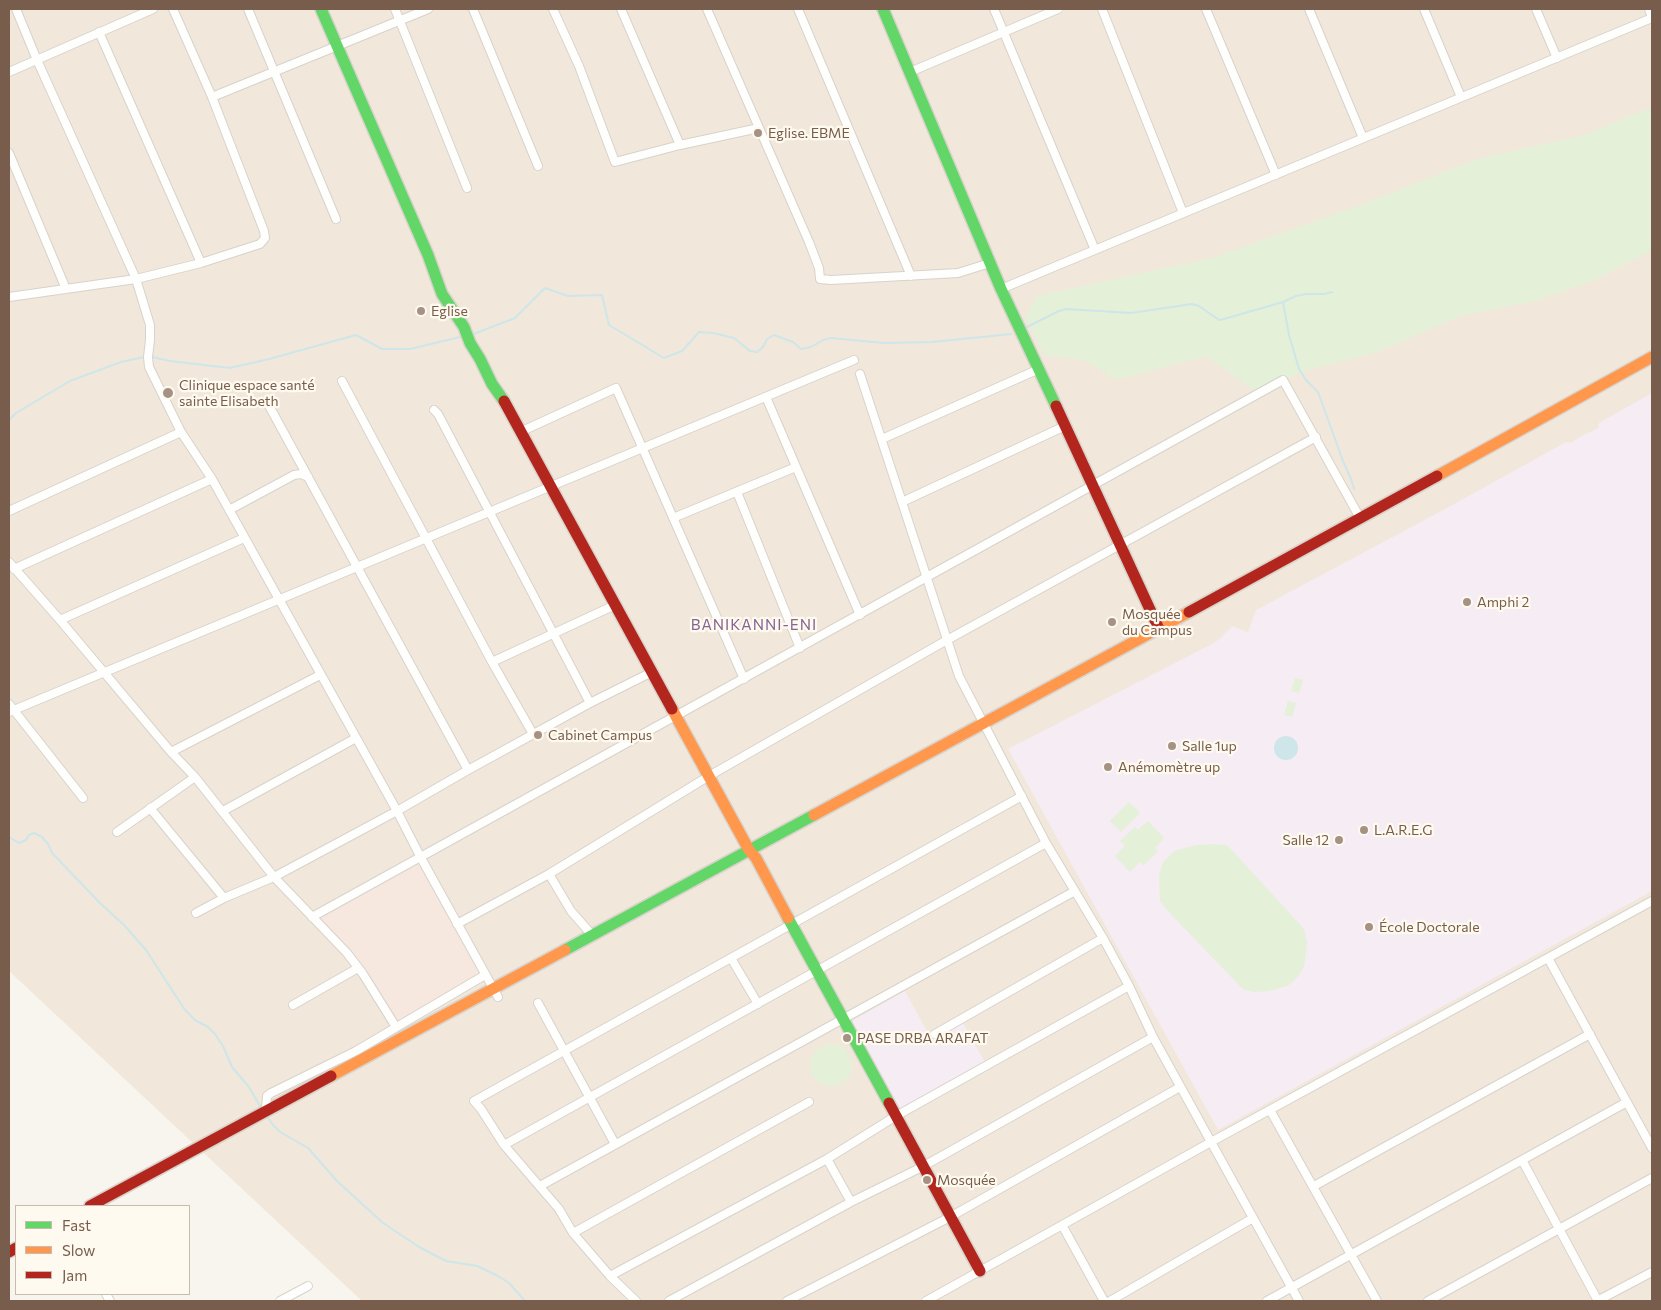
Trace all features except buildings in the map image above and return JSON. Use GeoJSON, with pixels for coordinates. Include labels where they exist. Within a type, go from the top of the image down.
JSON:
{"type":"FeatureCollection","features":[{"type":"Feature","properties":{"kind":"street"},"geometry":{"type":"LineString","coordinates":[[16,9],[37,60],[136,279],[150,325],[149,367],[181,432],[229,510],[397,811],[495,993]]}},
{"type":"Feature","properties":{"kind":"street"},"geometry":{"type":"LineString","coordinates":[[9,72],[153,9]]}},
{"type":"Feature","properties":{"kind":"street"},"geometry":{"type":"LineString","coordinates":[[9,296],[136,279],[200,263],[260,244],[264,238],[264,231],[212,97],[174,9]]}},
{"type":"Feature","properties":{"kind":"street"},"geometry":{"type":"LineString","coordinates":[[248,9],[336,219]]}},
{"type":"Feature","properties":{"kind":"street"},"geometry":{"type":"LineString","coordinates":[[321,9],[428,255],[442,294],[464,327],[472,347],[492,384],[499,392],[708,776],[749,850],[756,858],[980,1271]]}},
{"type":"Feature","properties":{"kind":"street"},"geometry":{"type":"LineString","coordinates":[[396,9],[467,188]]}},
{"type":"Feature","properties":{"kind":"street"},"geometry":{"type":"LineString","coordinates":[[212,97],[428,9]]}},
{"type":"Feature","properties":{"kind":"street"},"geometry":{"type":"LineString","coordinates":[[473,9],[538,166]]}},
{"type":"Feature","properties":{"kind":"street"},"geometry":{"type":"LineString","coordinates":[[553,9],[579,66],[616,162],[680,145],[759,128]]}},
{"type":"Feature","properties":{"kind":"street"},"geometry":{"type":"LineString","coordinates":[[621,9],[680,145]]}},
{"type":"Feature","properties":{"kind":"street"},"geometry":{"type":"LineString","coordinates":[[798,9],[911,276]]}},
{"type":"Feature","properties":{"kind":"street"},"geometry":{"type":"LineString","coordinates":[[883,9],[1001,289],[1159,629]]}},
{"type":"Feature","properties":{"kind":"street"},"geometry":{"type":"LineString","coordinates":[[994,9],[1095,250]]}},
{"type":"Feature","properties":{"kind":"street"},"geometry":{"type":"LineString","coordinates":[[910,72],[1058,9]]}},
{"type":"Feature","properties":{"kind":"street"},"geometry":{"type":"LineString","coordinates":[[1102,9],[1183,213]]}},
{"type":"Feature","properties":{"kind":"street"},"geometry":{"type":"LineString","coordinates":[[1206,9],[1276,174]]}},
{"type":"Feature","properties":{"kind":"street"},"geometry":{"type":"LineString","coordinates":[[1309,9],[1364,138]]}},
{"type":"Feature","properties":{"kind":"street"},"geometry":{"type":"LineString","coordinates":[[1424,9],[1461,98]]}},
{"type":"Feature","properties":{"kind":"street"},"geometry":{"type":"LineString","coordinates":[[1536,9],[1557,58]]}},
{"type":"Feature","properties":{"kind":"street"},"geometry":{"type":"LineString","coordinates":[[1001,289],[1652,18],[1649,9]]}},
{"type":"Feature","properties":{"kind":"street"},"geometry":{"type":"LineString","coordinates":[[709,10],[819,268],[820,279],[958,273],[990,263]]}},
{"type":"Feature","properties":{"kind":"street"},"geometry":{"type":"LineString","coordinates":[[100,32],[200,263]]}},
{"type":"Feature","properties":{"kind":"street"},"geometry":{"type":"LineString","coordinates":[[9,153],[66,289]]}},
{"type":"Feature","properties":{"kind":"street"},"geometry":{"type":"LineString","coordinates":[[92,1205],[266,1110],[495,993],[592,934],[1159,629],[1652,357]]}},
{"type":"Feature","properties":{"kind":"street"},"geometry":{"type":"LineString","coordinates":[[83,798],[10,708],[278,600],[854,360]]}},
{"type":"Feature","properties":{"kind":"street"},"geometry":{"type":"LineString","coordinates":[[882,439],[1039,370]]}},
{"type":"Feature","properties":{"kind":"street"},"geometry":{"type":"LineString","coordinates":[[860,374],[959,676],[1046,843],[1103,938],[1129,986],[1153,1037],[1299,1301]]}},
{"type":"Feature","properties":{"kind":"street"},"geometry":{"type":"LineString","coordinates":[[312,918],[1283,380],[1360,518]]}},
{"type":"Feature","properties":{"kind":"street"},"geometry":{"type":"LineString","coordinates":[[342,381],[492,662],[533,734]]}},
{"type":"Feature","properties":{"kind":"street"},"geometry":{"type":"LineString","coordinates":[[520,432],[616,388],[744,679]]}},
{"type":"Feature","properties":{"kind":"street"},"geometry":{"type":"LineString","coordinates":[[766,397],[860,615]]}},
{"type":"Feature","properties":{"kind":"street"},"geometry":{"type":"LineString","coordinates":[[267,402],[468,770]]}},
{"type":"Feature","properties":{"kind":"street"},"geometry":{"type":"LineString","coordinates":[[434,410],[438,414],[590,703]]}},
{"type":"Feature","properties":{"kind":"street"},"geometry":{"type":"LineString","coordinates":[[902,502],[1065,426]]}},
{"type":"Feature","properties":{"kind":"street"},"geometry":{"type":"LineString","coordinates":[[9,511],[181,432]]}},
{"type":"Feature","properties":{"kind":"street"},"geometry":{"type":"LineString","coordinates":[[457,924],[549,874],[708,776],[948,640],[1316,437]]}},
{"type":"Feature","properties":{"kind":"street"},"geometry":{"type":"LineString","coordinates":[[673,518],[796,467]]}},
{"type":"Feature","properties":{"kind":"street"},"geometry":{"type":"LineString","coordinates":[[229,510],[294,475],[301,474],[308,477]]}},
{"type":"Feature","properties":{"kind":"street"},"geometry":{"type":"LineString","coordinates":[[212,480],[11,566],[60,620],[171,752],[195,777],[274,877],[347,953],[396,1027]]}},
{"type":"Feature","properties":{"kind":"street"},"geometry":{"type":"LineString","coordinates":[[737,492],[800,648]]}},
{"type":"Feature","properties":{"kind":"street"},"geometry":{"type":"LineString","coordinates":[[60,620],[244,538]]}},
{"type":"Feature","properties":{"kind":"street"},"geometry":{"type":"LineString","coordinates":[[492,662],[615,605]]}},
{"type":"Feature","properties":{"kind":"street"},"geometry":{"type":"LineString","coordinates":[[196,913],[224,898],[274,877],[397,811],[590,703],[652,672]]}},
{"type":"Feature","properties":{"kind":"street"},"geometry":{"type":"LineString","coordinates":[[171,752],[320,675]]}},
{"type":"Feature","properties":{"kind":"street"},"geometry":{"type":"LineString","coordinates":[[223,811],[356,738]]}},
{"type":"Feature","properties":{"kind":"street"},"geometry":{"type":"LineString","coordinates":[[117,832],[195,777]]}},
{"type":"Feature","properties":{"kind":"street"},"geometry":{"type":"LineString","coordinates":[[636,1301],[610,1276],[573,1232],[559,1209],[504,1145],[474,1101],[1022,796]]}},
{"type":"Feature","properties":{"kind":"street"},"geometry":{"type":"LineString","coordinates":[[150,808],[224,898]]}},
{"type":"Feature","properties":{"kind":"street"},"geometry":{"type":"LineString","coordinates":[[504,1145],[1046,843]]}},
{"type":"Feature","properties":{"kind":"street"},"geometry":{"type":"LineString","coordinates":[[549,874],[571,911],[592,934]]}},
{"type":"Feature","properties":{"kind":"street"},"geometry":{"type":"LineString","coordinates":[[540,1186],[1075,891]]}},
{"type":"Feature","properties":{"kind":"street"},"geometry":{"type":"LineString","coordinates":[[926,1301],[1211,1142],[1652,901]]}},
{"type":"Feature","properties":{"kind":"street"},"geometry":{"type":"LineString","coordinates":[[935,1034],[1103,938]]}},
{"type":"Feature","properties":{"kind":"street"},"geometry":{"type":"LineString","coordinates":[[730,958],[758,1004]]}},
{"type":"Feature","properties":{"kind":"street"},"geometry":{"type":"LineString","coordinates":[[1548,958],[1652,1148]]}},
{"type":"Feature","properties":{"kind":"street"},"geometry":{"type":"LineString","coordinates":[[293,1005],[358,968]]}},
{"type":"Feature","properties":{"kind":"street"},"geometry":{"type":"LineString","coordinates":[[266,1110],[267,1096],[271,1093],[350,1054],[485,975]]}},
{"type":"Feature","properties":{"kind":"street"},"geometry":{"type":"LineString","coordinates":[[610,1276],[827,1159],[896,1116],[1129,986]]}},
{"type":"Feature","properties":{"kind":"street"},"geometry":{"type":"LineString","coordinates":[[538,1004],[615,1144]]}},
{"type":"Feature","properties":{"kind":"street"},"geometry":{"type":"LineString","coordinates":[[1314,1186],[1590,1034]]}},
{"type":"Feature","properties":{"kind":"street"},"geometry":{"type":"LineString","coordinates":[[669,1301],[851,1202],[922,1167],[1153,1037]]}},
{"type":"Feature","properties":{"kind":"street"},"geometry":{"type":"LineString","coordinates":[[787,1301],[950,1217],[1180,1087]]}},
{"type":"Feature","properties":{"kind":"street"},"geometry":{"type":"LineString","coordinates":[[573,1232],[808,1102]]}},
{"type":"Feature","properties":{"kind":"street"},"geometry":{"type":"LineString","coordinates":[[1267,1301],[1627,1102]]}},
{"type":"Feature","properties":{"kind":"street"},"geometry":{"type":"LineString","coordinates":[[1270,1110],[1377,1301]]}},
{"type":"Feature","properties":{"kind":"street"},"geometry":{"type":"LineString","coordinates":[[827,1159],[851,1202]]}},
{"type":"Feature","properties":{"kind":"street"},"geometry":{"type":"LineString","coordinates":[[1522,1160],[1597,1301],[1652,1272]]}},
{"type":"Feature","properties":{"kind":"street"},"geometry":{"type":"LineString","coordinates":[[1428,1301],[1652,1178]]}},
{"type":"Feature","properties":{"kind":"street"},"geometry":{"type":"LineString","coordinates":[[1110,1301],[1253,1218]]}},
{"type":"Feature","properties":{"kind":"street"},"geometry":{"type":"LineString","coordinates":[[1062,1225],[1104,1301]]}},
{"type":"Feature","properties":{"kind":"street"},"geometry":{"type":"LineString","coordinates":[[280,1301],[308,1286]]}},
{"type":"Feature","properties":{"kind":"shaded area"},"geometry":{"type":"Polygon","coordinates":[[[9,9],[1652,9],[1652,1301],[362,1301],[9,971],[9,9]]]}},
{"type":"Feature","properties":{"kind":"shaded area"},"geometry":{"type":"Polygon","coordinates":[[[1652,393],[1652,891],[1218,1130],[1008,749],[1208,646],[1218,640],[1232,626],[1248,632],[1256,610],[1566,442],[1570,443],[1598,428],[1599,423],[1652,393]]]}},
{"type":"Feature","properties":{"kind":"shaded area"},"geometry":{"type":"Polygon","coordinates":[[[418,862],[482,975],[397,1023],[363,967],[346,947],[316,918],[418,862]]]}},
{"type":"Feature","properties":{"kind":"shaded area"},"geometry":{"type":"Polygon","coordinates":[[[905,991],[932,1040],[963,1023],[985,1062],[899,1110],[850,1022],[905,991]]]}},
{"type":"Feature","properties":{"kind":"green space"},"geometry":{"type":"Polygon","coordinates":[[[1652,107],[1652,250],[1593,281],[1535,301],[1463,315],[1377,352],[1311,369],[1255,391],[1206,356],[1116,380],[1084,360],[1044,355],[1025,317],[1037,296],[1212,258],[1361,205],[1480,158],[1582,136],[1652,107]]]}},
{"type":"Feature","properties":{"kind":"green space"},"geometry":{"type":"Polygon","coordinates":[[[1295,678],[1303,680],[1299,693],[1291,691],[1295,678]]]}},
{"type":"Feature","properties":{"kind":"green space"},"geometry":{"type":"Polygon","coordinates":[[[1288,701],[1296,703],[1292,717],[1284,715],[1288,701]]]}},
{"type":"Feature","properties":{"kind":"green space"},"geometry":{"type":"Polygon","coordinates":[[[1129,802],[1140,813],[1121,832],[1110,821],[1129,802]]]}},
{"type":"Feature","properties":{"kind":"green space"},"geometry":{"type":"Polygon","coordinates":[[[1148,821],[1164,838],[1155,848],[1158,851],[1144,865],[1140,862],[1130,872],[1115,856],[1125,846],[1120,841],[1135,827],[1138,830],[1148,821]]]}},
{"type":"Feature","properties":{"kind":"green space"},"geometry":{"type":"Polygon","coordinates":[[[1196,845],[1227,845],[1304,929],[1307,943],[1304,966],[1299,975],[1287,986],[1269,991],[1254,992],[1243,989],[1165,908],[1160,900],[1159,875],[1164,861],[1174,851],[1196,845]]]}},
{"type":"Feature","properties":{"kind":"green space"},"geometry":{"type":"Polygon","coordinates":[[[831,1044],[846,1050],[852,1065],[846,1080],[831,1086],[816,1080],[810,1065],[816,1050],[831,1044]]]}},
{"type":"Feature","properties":{"kind":"water"},"geometry":{"type":"Polygon","coordinates":[[[1286,736],[1291,737],[1297,743],[1297,753],[1291,759],[1286,760],[1281,759],[1275,753],[1274,748],[1275,743],[1281,737],[1286,736]]]}},
{"type":"Feature","properties":{"kind":"waterway"},"geometry":{"type":"LineString","coordinates":[[471,335],[515,318],[545,288],[568,296],[602,295],[609,325],[664,358],[682,351],[699,332],[734,338],[750,351],[757,352],[763,347],[767,339],[774,335],[793,342],[801,349],[811,347],[831,338],[884,343],[932,342],[1011,334]]}},
{"type":"Feature","properties":{"kind":"waterway"},"geometry":{"type":"LineString","coordinates":[[1025,328],[1066,309],[1131,313],[1192,304],[1199,306],[1219,320],[1283,302],[1296,296],[1332,292]]}},
{"type":"Feature","properties":{"kind":"waterway"},"geometry":{"type":"LineString","coordinates":[[1283,302],[1289,335],[1299,369],[1306,380],[1318,392],[1354,489]]}},
{"type":"Feature","properties":{"kind":"waterway"},"geometry":{"type":"LineString","coordinates":[[152,357],[230,368],[356,335],[382,349],[410,349],[464,336]]}},
{"type":"Feature","properties":{"kind":"waterway"},"geometry":{"type":"LineString","coordinates":[[9,420],[16,413],[70,381],[121,362],[144,357]]}},
{"type":"Feature","properties":{"kind":"waterway"},"geometry":{"type":"LineString","coordinates":[[9,837],[19,843],[34,833],[42,837],[52,853],[125,926],[146,950],[185,1010],[195,1020],[208,1027],[215,1034],[223,1046],[232,1067],[249,1087],[261,1108]]}},
{"type":"Feature","properties":{"kind":"waterway"},"geometry":{"type":"LineString","coordinates":[[267,1116],[280,1132],[308,1148],[337,1181],[383,1223],[419,1247],[446,1261],[477,1266],[498,1276],[509,1283],[525,1301]]}},
{"type":"Feature","properties":{"kind":"traffic: fast"},"geometry":{"type":"LineString","coordinates":[[321,9],[428,255],[442,294],[464,327],[470,343],[492,384],[504,401]]}},
{"type":"Feature","properties":{"kind":"traffic: fast"},"geometry":{"type":"LineString","coordinates":[[883,9],[1001,289],[1056,406]]}},
{"type":"Feature","properties":{"kind":"traffic: fast"},"geometry":{"type":"LineString","coordinates":[[565,950],[814,815]]}},
{"type":"Feature","properties":{"kind":"traffic: fast"},"geometry":{"type":"LineString","coordinates":[[788,918],[889,1103]]}},
{"type":"Feature","properties":{"kind":"traffic: slow"},"geometry":{"type":"LineString","coordinates":[[1437,476],[1652,357]]}},
{"type":"Feature","properties":{"kind":"traffic: slow"},"geometry":{"type":"LineString","coordinates":[[814,815],[1189,612]]}},
{"type":"Feature","properties":{"kind":"traffic: slow"},"geometry":{"type":"LineString","coordinates":[[672,709],[788,918]]}},
{"type":"Feature","properties":{"kind":"traffic: slow"},"geometry":{"type":"LineString","coordinates":[[331,1076],[565,950]]}},
{"type":"Feature","properties":{"kind":"traffic: jam"},"geometry":{"type":"LineString","coordinates":[[504,401],[672,709]]}},
{"type":"Feature","properties":{"kind":"traffic: jam"},"geometry":{"type":"LineString","coordinates":[[1056,406],[1159,629]]}},
{"type":"Feature","properties":{"kind":"traffic: jam"},"geometry":{"type":"LineString","coordinates":[[1189,612],[1437,476]]}},
{"type":"Feature","properties":{"kind":"traffic: jam"},"geometry":{"type":"LineString","coordinates":[[92,1205],[331,1076]]}},
{"type":"Feature","properties":{"kind":"traffic: jam"},"geometry":{"type":"LineString","coordinates":[[889,1103],[980,1271]]}},
{"type":"Feature","properties":{"kind":"traffic: jam"},"geometry":{"type":"LineString","coordinates":[[9,1252],[15,1249]]}},
{"type":"Feature","properties":{"kind":"place","name":"Eglise. EBME"},"geometry":{"type":"Point","coordinates":[758,133]}},
{"type":"Feature","properties":{"kind":"place","name":"Eglise"},"geometry":{"type":"Point","coordinates":[421,311]}},
{"type":"Feature","properties":{"kind":"place","name":"Clinique espace santé sainte Elisabeth"},"geometry":{"type":"Point","coordinates":[168,393]}},
{"type":"Feature","properties":{"kind":"place","name":"Amphi 2"},"geometry":{"type":"Point","coordinates":[1467,602]}},
{"type":"Feature","properties":{"kind":"place","name":"Mosquée du Campus"},"geometry":{"type":"Point","coordinates":[1112,622]}},
{"type":"Feature","properties":{"kind":"place","name":"Cabinet Campus"},"geometry":{"type":"Point","coordinates":[538,735]}},
{"type":"Feature","properties":{"kind":"place","name":"Salle 1up"},"geometry":{"type":"Point","coordinates":[1172,746]}},
{"type":"Feature","properties":{"kind":"place","name":"Anémomètre up"},"geometry":{"type":"Point","coordinates":[1108,767]}},
{"type":"Feature","properties":{"kind":"place","name":"L.A.R.E.G"},"geometry":{"type":"Point","coordinates":[1364,830]}},
{"type":"Feature","properties":{"kind":"place","name":"Salle 12"},"geometry":{"type":"Point","coordinates":[1339,840]}},
{"type":"Feature","properties":{"kind":"place","name":"École Doctorale"},"geometry":{"type":"Point","coordinates":[1369,927]}},
{"type":"Feature","properties":{"kind":"place","name":"PASE DRBA ARAFAT"},"geometry":{"type":"Point","coordinates":[847,1038]}},
{"type":"Feature","properties":{"kind":"place","name":"Mosquée"},"geometry":{"type":"Point","coordinates":[927,1180]}},
{"type":"Feature","properties":{"kind":"district","name":"BANIKANNI-ENI"},"geometry":{"type":"Point","coordinates":[754,625]}}]}
